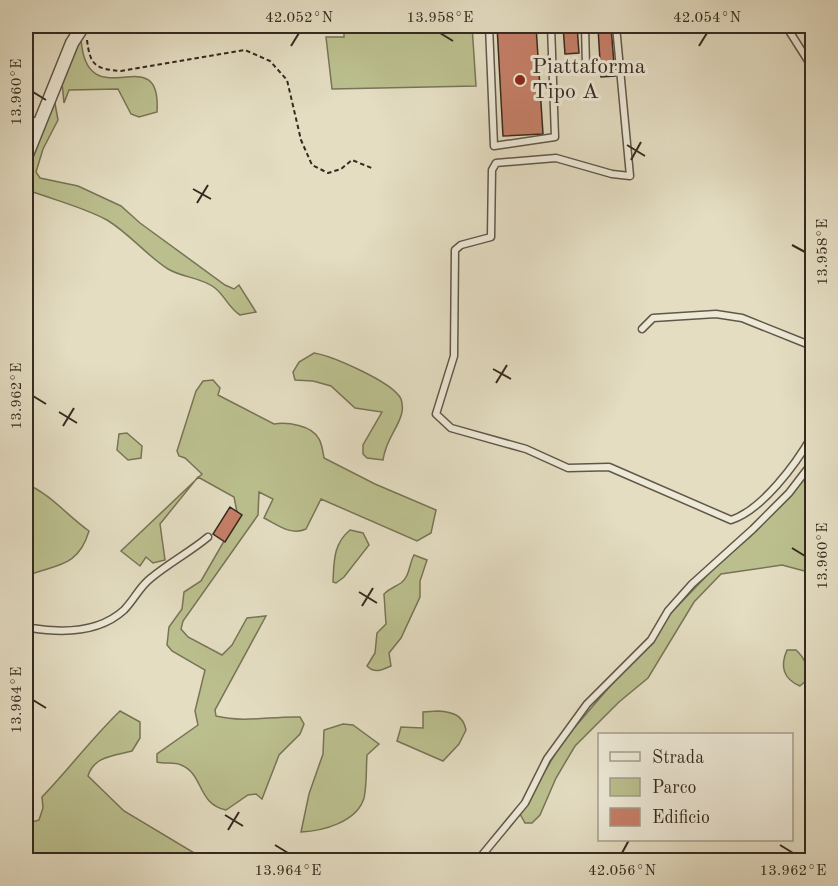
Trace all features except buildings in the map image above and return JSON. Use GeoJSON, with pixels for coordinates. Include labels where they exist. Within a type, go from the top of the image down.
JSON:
{"type":"FeatureCollection","features":[{"type":"Feature","properties":{"kind":"street"},"geometry":{"type":"LineString","coordinates":[[26,157],[39,123],[84,31]]}},
{"type":"Feature","properties":{"kind":"lane"},"geometry":{"type":"LineString","coordinates":[[489,26],[494,146],[555,137],[552,26]]}},
{"type":"Feature","properties":{"kind":"lane"},"geometry":{"type":"LineString","coordinates":[[553,68],[586,66],[585,26]]}},
{"type":"Feature","properties":{"kind":"lane"},"geometry":{"type":"LineString","coordinates":[[616,26],[630,176],[612,174],[556,158],[496,163],[492,171],[491,237],[461,245],[455,250],[454,356],[436,414],[451,428],[526,449],[568,468],[609,467],[731,520],[743,516],[769,492],[802,455],[813,436]]}},
{"type":"Feature","properties":{"kind":"lane"},"geometry":{"type":"LineString","coordinates":[[786,26],[813,67]]}},
{"type":"Feature","properties":{"kind":"lane"},"geometry":{"type":"LineString","coordinates":[[26,124],[34,121],[39,123]]}},
{"type":"Feature","properties":{"kind":"lane"},"geometry":{"type":"LineString","coordinates":[[642,328],[653,318],[716,314],[742,318],[813,346]]}},
{"type":"Feature","properties":{"kind":"lane"},"geometry":{"type":"LineString","coordinates":[[478,861],[525,803],[547,759],[587,704],[651,640],[668,611],[692,584],[789,493],[813,463]]}},
{"type":"Feature","properties":{"kind":"lane"},"geometry":{"type":"LineString","coordinates":[[26,620],[31,628],[49,631],[75,630],[99,625],[122,611],[148,580],[208,537]]}},
{"type":"Feature","properties":{"kind":"path"},"geometry":{"type":"LineString","coordinates":[[84,31],[89,58],[101,69],[121,71],[245,50],[256,53],[270,61],[287,80],[302,141],[312,165],[328,173],[341,169],[352,160],[375,169]]}},
{"type":"Feature","properties":{"kind":"green space"},"geometry":{"type":"Polygon","coordinates":[[[344,26],[472,26],[476,86],[332,89],[326,37],[344,37],[344,26]]]}},
{"type":"Feature","properties":{"kind":"green space"},"geometry":{"type":"Polygon","coordinates":[[[81,38],[86,62],[96,74],[109,78],[136,77],[148,80],[155,90],[157,112],[139,117],[131,114],[118,89],[69,90],[64,103],[62,83],[81,38]]]}},
{"type":"Feature","properties":{"kind":"green space"},"geometry":{"type":"Polygon","coordinates":[[[54,98],[58,120],[43,149],[36,172],[40,178],[78,186],[121,206],[140,223],[225,285],[234,289],[239,285],[256,312],[240,315],[215,288],[168,269],[131,238],[98,215],[28,190],[26,197],[26,171],[54,98]]]}},
{"type":"Feature","properties":{"kind":"green space"},"geometry":{"type":"Polygon","coordinates":[[[314,353],[347,364],[375,378],[396,392],[401,399],[400,418],[387,445],[383,460],[367,458],[363,454],[363,445],[382,412],[355,408],[331,386],[313,381],[295,380],[293,372],[299,362],[314,353]]]}},
{"type":"Feature","properties":{"kind":"green space"},"geometry":{"type":"Polygon","coordinates":[[[213,380],[220,388],[218,395],[274,424],[292,424],[311,430],[320,441],[324,458],[375,484],[436,510],[431,533],[417,541],[321,499],[306,529],[295,531],[285,529],[264,518],[273,499],[259,492],[258,515],[183,621],[181,629],[188,637],[222,655],[232,645],[247,618],[266,616],[215,710],[216,716],[248,719],[300,717],[304,724],[300,734],[279,755],[262,799],[256,794],[248,795],[226,810],[210,802],[188,769],[179,764],[157,762],[157,754],[198,725],[195,711],[205,670],[172,651],[167,645],[169,627],[182,609],[184,592],[201,581],[238,517],[234,497],[199,477],[202,474],[185,458],[179,456],[177,451],[196,391],[203,381],[213,380]]]}},
{"type":"Feature","properties":{"kind":"green space"},"geometry":{"type":"Polygon","coordinates":[[[127,433],[142,446],[141,458],[128,460],[117,450],[119,434],[127,433]]]}},
{"type":"Feature","properties":{"kind":"green space"},"geometry":{"type":"Polygon","coordinates":[[[812,471],[812,573],[782,565],[721,574],[694,602],[648,678],[619,702],[575,746],[556,778],[540,815],[532,823],[525,823],[520,814],[562,742],[623,671],[645,651],[667,617],[720,562],[750,537],[812,471]]]}},
{"type":"Feature","properties":{"kind":"green space"},"geometry":{"type":"Polygon","coordinates":[[[195,480],[160,524],[165,560],[153,563],[146,557],[140,566],[121,551],[195,480]]]}},
{"type":"Feature","properties":{"kind":"green space"},"geometry":{"type":"Polygon","coordinates":[[[26,484],[50,499],[89,531],[79,552],[65,563],[26,576],[26,484]]]}},
{"type":"Feature","properties":{"kind":"green space"},"geometry":{"type":"Polygon","coordinates":[[[350,530],[363,533],[369,545],[344,577],[336,583],[333,582],[337,547],[350,530]]]}},
{"type":"Feature","properties":{"kind":"green space"},"geometry":{"type":"Polygon","coordinates":[[[414,555],[427,560],[420,581],[420,597],[401,638],[389,653],[391,666],[382,670],[373,670],[367,666],[375,653],[377,633],[386,624],[384,594],[404,580],[414,555]]]}},
{"type":"Feature","properties":{"kind":"green space"},"geometry":{"type":"Polygon","coordinates":[[[787,650],[796,650],[802,656],[806,666],[809,678],[800,686],[790,680],[784,671],[787,650]]]}},
{"type":"Feature","properties":{"kind":"green space"},"geometry":{"type":"Polygon","coordinates":[[[120,711],[140,722],[140,738],[132,751],[100,761],[91,769],[88,776],[124,811],[206,860],[26,860],[26,824],[39,820],[43,808],[42,797],[120,711]]]}},
{"type":"Feature","properties":{"kind":"green space"},"geometry":{"type":"Polygon","coordinates":[[[438,711],[456,715],[465,725],[466,730],[459,744],[443,761],[397,741],[401,727],[423,728],[423,712],[438,711]]]}},
{"type":"Feature","properties":{"kind":"green space"},"geometry":{"type":"Polygon","coordinates":[[[343,724],[353,725],[379,744],[367,755],[364,798],[354,813],[338,824],[319,830],[301,832],[309,794],[323,754],[324,730],[343,724]]]}},
{"type":"Feature","properties":{"kind":"place","name":"Piattaforma Tipo A"},"geometry":{"type":"Point","coordinates":[520,80]}}]}
